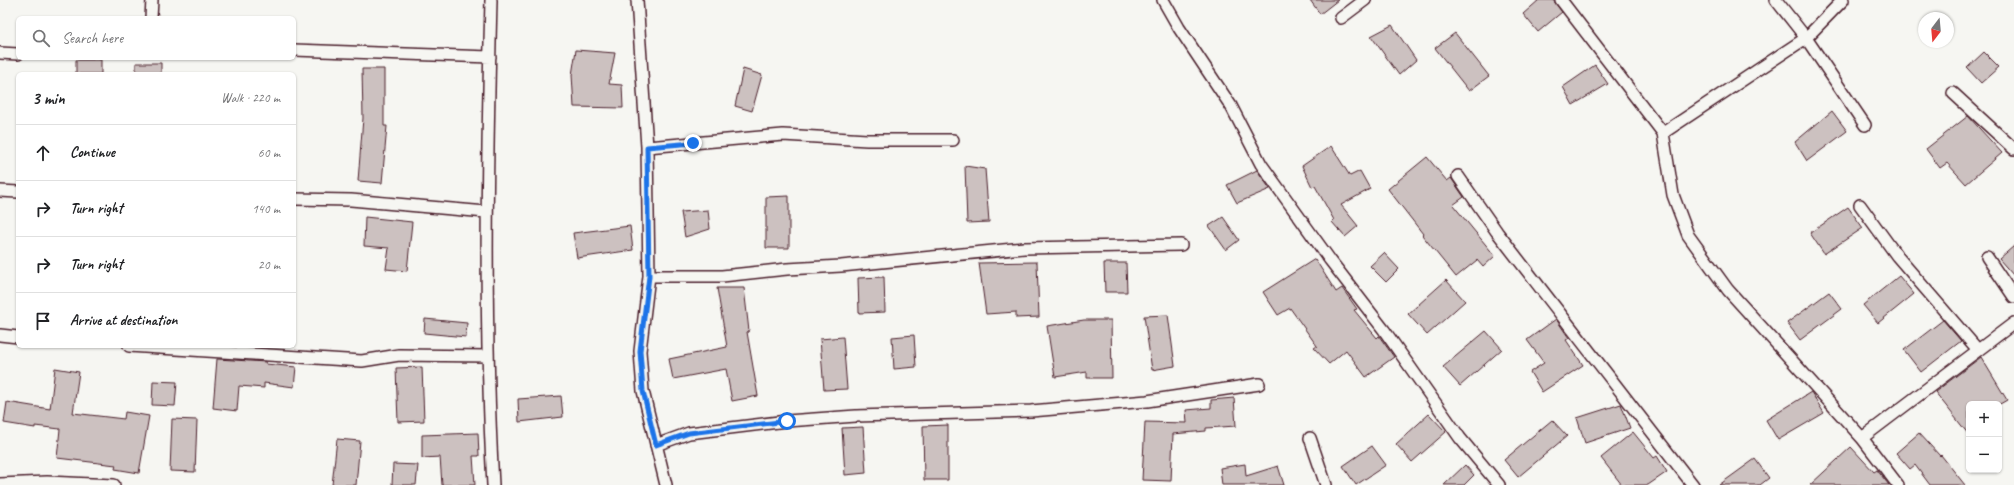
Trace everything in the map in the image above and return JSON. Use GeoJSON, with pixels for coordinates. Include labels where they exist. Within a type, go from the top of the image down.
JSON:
{"type":"FeatureCollection","features":[{"type":"Feature","properties":{"kind":"street"},"geometry":{"type":"LineString","coordinates":[[151,16],[152,0]]}},
{"type":"Feature","properties":{"kind":"street"},"geometry":{"type":"LineString","coordinates":[[491,0],[486,212],[488,356],[493,485]]}},
{"type":"Feature","properties":{"kind":"street"},"geometry":{"type":"LineString","coordinates":[[637,0],[647,147],[649,276],[640,351],[643,391],[666,485]]}},
{"type":"Feature","properties":{"kind":"street"},"geometry":{"type":"LineString","coordinates":[[1163,0],[1179,28],[1231,106],[1261,164],[1330,260],[1384,330],[1460,438],[1499,485]]}},
{"type":"Feature","properties":{"kind":"street"},"geometry":{"type":"LineString","coordinates":[[1341,18],[1365,0]]}},
{"type":"Feature","properties":{"kind":"street"},"geometry":{"type":"LineString","coordinates":[[1561,0],[1663,133],[1672,195],[1688,235],[1728,290],[1862,438],[1898,485]]}},
{"type":"Feature","properties":{"kind":"street"},"geometry":{"type":"LineString","coordinates":[[1776,0],[1806,38],[1865,125]]}},
{"type":"Feature","properties":{"kind":"street"},"geometry":{"type":"LineString","coordinates":[[1663,133],[1806,38],[1843,0]]}},
{"type":"Feature","properties":{"kind":"street"},"geometry":{"type":"LineString","coordinates":[[296,50],[490,57]]}},
{"type":"Feature","properties":{"kind":"street"},"geometry":{"type":"LineString","coordinates":[[0,53],[16,54]]}},
{"type":"Feature","properties":{"kind":"street"},"geometry":{"type":"LineString","coordinates":[[1953,93],[2014,149]]}},
{"type":"Feature","properties":{"kind":"street"},"geometry":{"type":"LineString","coordinates":[[647,147],[783,135],[867,140],[953,140]]}},
{"type":"Feature","properties":{"kind":"street"},"geometry":{"type":"LineString","coordinates":[[1458,176],[1497,232],[1694,485]]}},
{"type":"Feature","properties":{"kind":"street"},"geometry":{"type":"LineString","coordinates":[[0,191],[16,192]]}},
{"type":"Feature","properties":{"kind":"street"},"geometry":{"type":"LineString","coordinates":[[296,199],[351,200],[486,212]]}},
{"type":"Feature","properties":{"kind":"street"},"geometry":{"type":"LineString","coordinates":[[1860,205],[1897,256],[1978,350]]}},
{"type":"Feature","properties":{"kind":"street"},"geometry":{"type":"LineString","coordinates":[[649,276],[722,276],[1024,248],[1180,245]]}},
{"type":"Feature","properties":{"kind":"street"},"geometry":{"type":"LineString","coordinates":[[1987,257],[2014,297]]}},
{"type":"Feature","properties":{"kind":"street"},"geometry":{"type":"LineString","coordinates":[[1862,438],[2014,323]]}},
{"type":"Feature","properties":{"kind":"street"},"geometry":{"type":"LineString","coordinates":[[0,336],[16,337]]}},
{"type":"Feature","properties":{"kind":"street"},"geometry":{"type":"LineString","coordinates":[[162,348],[362,360],[399,355],[488,356]]}},
{"type":"Feature","properties":{"kind":"street"},"geometry":{"type":"LineString","coordinates":[[656,445],[689,433],[787,421],[856,416],[1031,411],[1147,401],[1259,384]]}},
{"type":"Feature","properties":{"kind":"street"},"geometry":{"type":"LineString","coordinates":[[1310,438],[1326,485]]}},
{"type":"Feature","properties":{"kind":"street"},"geometry":{"type":"LineString","coordinates":[[0,484],[46,482],[114,485]]}},
{"type":"Feature","properties":{"kind":"building"},"geometry":{"type":"Polygon","coordinates":[[[1310,0],[1338,0],[1320,14],[1310,0]]]}},
{"type":"Feature","properties":{"kind":"building"},"geometry":{"type":"Polygon","coordinates":[[[1539,0],[1553,0],[1562,12],[1538,32],[1523,14],[1539,0]]]}},
{"type":"Feature","properties":{"kind":"building"},"geometry":{"type":"Polygon","coordinates":[[[1392,25],[1416,60],[1399,75],[1371,36],[1392,25]]]}},
{"type":"Feature","properties":{"kind":"building"},"geometry":{"type":"Polygon","coordinates":[[[1455,33],[1489,76],[1469,91],[1435,48],[1455,33]]]}},
{"type":"Feature","properties":{"kind":"building"},"geometry":{"type":"Polygon","coordinates":[[[576,50],[615,53],[609,84],[622,85],[623,108],[574,107],[572,75],[576,50]]]}},
{"type":"Feature","properties":{"kind":"building"},"geometry":{"type":"Polygon","coordinates":[[[1984,52],[1999,67],[1981,83],[1967,68],[1984,52]]]}},
{"type":"Feature","properties":{"kind":"building"},"geometry":{"type":"Polygon","coordinates":[[[76,60],[101,60],[101,72],[76,72],[76,60]]]}},
{"type":"Feature","properties":{"kind":"building"},"geometry":{"type":"Polygon","coordinates":[[[136,63],[161,63],[161,72],[136,72],[136,63]]]}},
{"type":"Feature","properties":{"kind":"building"},"geometry":{"type":"Polygon","coordinates":[[[1595,65],[1608,84],[1573,105],[1563,87],[1595,65]]]}},
{"type":"Feature","properties":{"kind":"building"},"geometry":{"type":"Polygon","coordinates":[[[362,69],[384,69],[384,126],[387,126],[382,183],[358,181],[363,118],[362,69]]]}},
{"type":"Feature","properties":{"kind":"building"},"geometry":{"type":"Polygon","coordinates":[[[743,69],[762,75],[752,111],[735,106],[743,69]]]}},
{"type":"Feature","properties":{"kind":"building"},"geometry":{"type":"Polygon","coordinates":[[[1832,111],[1847,131],[1807,161],[1795,142],[1832,111]]]}},
{"type":"Feature","properties":{"kind":"building"},"geometry":{"type":"Polygon","coordinates":[[[1968,116],[2002,153],[1966,184],[1947,163],[1940,168],[1926,149],[1968,116]]]}},
{"type":"Feature","properties":{"kind":"building"},"geometry":{"type":"Polygon","coordinates":[[[1331,146],[1350,176],[1360,171],[1370,189],[1341,205],[1358,226],[1345,237],[1332,222],[1334,220],[1315,186],[1312,187],[1302,166],[1331,146]]]}},
{"type":"Feature","properties":{"kind":"building"},"geometry":{"type":"Polygon","coordinates":[[[1427,157],[1447,181],[1451,178],[1464,197],[1453,205],[1495,256],[1483,267],[1477,260],[1456,277],[1422,235],[1423,234],[1388,189],[1427,157]]]}},
{"type":"Feature","properties":{"kind":"building"},"geometry":{"type":"Polygon","coordinates":[[[965,166],[985,169],[989,222],[967,223],[965,166]]]}},
{"type":"Feature","properties":{"kind":"building"},"geometry":{"type":"Polygon","coordinates":[[[1257,170],[1270,189],[1237,203],[1227,185],[1257,170]]]}},
{"type":"Feature","properties":{"kind":"building"},"geometry":{"type":"Polygon","coordinates":[[[789,196],[789,248],[766,248],[766,197],[789,196]]]}},
{"type":"Feature","properties":{"kind":"building"},"geometry":{"type":"Polygon","coordinates":[[[1848,207],[1863,228],[1824,254],[1810,233],[1848,207]]]}},
{"type":"Feature","properties":{"kind":"building"},"geometry":{"type":"Polygon","coordinates":[[[708,210],[710,229],[685,237],[681,212],[708,210]]]}},
{"type":"Feature","properties":{"kind":"building"},"geometry":{"type":"Polygon","coordinates":[[[365,217],[412,222],[407,271],[386,269],[389,248],[364,246],[365,217]]]}},
{"type":"Feature","properties":{"kind":"building"},"geometry":{"type":"Polygon","coordinates":[[[1223,217],[1239,240],[1226,250],[1209,226],[1223,217]]]}},
{"type":"Feature","properties":{"kind":"building"},"geometry":{"type":"Polygon","coordinates":[[[630,226],[633,250],[577,258],[573,233],[630,226]]]}},
{"type":"Feature","properties":{"kind":"building"},"geometry":{"type":"Polygon","coordinates":[[[2014,246],[2014,276],[1999,259],[2014,246]]]}},
{"type":"Feature","properties":{"kind":"building"},"geometry":{"type":"Polygon","coordinates":[[[1384,253],[1399,269],[1386,282],[1370,266],[1384,253]]]}},
{"type":"Feature","properties":{"kind":"building"},"geometry":{"type":"Polygon","coordinates":[[[1315,259],[1336,292],[1342,288],[1357,309],[1354,310],[1377,338],[1379,336],[1394,357],[1366,377],[1346,350],[1329,364],[1314,348],[1317,346],[1290,308],[1278,315],[1263,292],[1315,259]]]}},
{"type":"Feature","properties":{"kind":"building"},"geometry":{"type":"Polygon","coordinates":[[[1037,262],[1039,317],[1016,318],[1016,312],[986,314],[979,263],[1037,262]]]}},
{"type":"Feature","properties":{"kind":"building"},"geometry":{"type":"Polygon","coordinates":[[[1104,263],[1126,263],[1127,292],[1105,292],[1104,263]]]}},
{"type":"Feature","properties":{"kind":"building"},"geometry":{"type":"Polygon","coordinates":[[[1899,276],[1914,294],[1878,323],[1863,305],[1899,276]]]}},
{"type":"Feature","properties":{"kind":"building"},"geometry":{"type":"Polygon","coordinates":[[[884,277],[885,312],[859,313],[858,278],[884,277]]]}},
{"type":"Feature","properties":{"kind":"building"},"geometry":{"type":"Polygon","coordinates":[[[1446,280],[1465,301],[1427,335],[1408,314],[1446,280]]]}},
{"type":"Feature","properties":{"kind":"building"},"geometry":{"type":"Polygon","coordinates":[[[717,288],[744,288],[749,331],[747,332],[758,396],[732,401],[726,369],[673,379],[669,359],[727,347],[717,288]]]}},
{"type":"Feature","properties":{"kind":"building"},"geometry":{"type":"Polygon","coordinates":[[[1829,292],[1842,309],[1800,340],[1787,323],[1829,292]]]}},
{"type":"Feature","properties":{"kind":"building"},"geometry":{"type":"Polygon","coordinates":[[[1168,315],[1175,366],[1152,370],[1144,316],[1168,315]]]}},
{"type":"Feature","properties":{"kind":"building"},"geometry":{"type":"Polygon","coordinates":[[[425,319],[467,323],[466,337],[424,333],[425,319]]]}},
{"type":"Feature","properties":{"kind":"building"},"geometry":{"type":"Polygon","coordinates":[[[1556,319],[1569,338],[1566,340],[1583,365],[1542,392],[1530,372],[1544,363],[1527,340],[1556,319]]]}},
{"type":"Feature","properties":{"kind":"building"},"geometry":{"type":"Polygon","coordinates":[[[1084,320],[1111,320],[1112,378],[1087,378],[1087,372],[1055,377],[1047,326],[1084,320]]]}},
{"type":"Feature","properties":{"kind":"building"},"geometry":{"type":"Polygon","coordinates":[[[1943,320],[1961,341],[1921,372],[1904,350],[1943,320]]]}},
{"type":"Feature","properties":{"kind":"building"},"geometry":{"type":"Polygon","coordinates":[[[1486,331],[1502,349],[1460,386],[1443,367],[1486,331]]]}},
{"type":"Feature","properties":{"kind":"building"},"geometry":{"type":"Polygon","coordinates":[[[914,335],[916,367],[894,369],[892,337],[914,335]]]}},
{"type":"Feature","properties":{"kind":"building"},"geometry":{"type":"Polygon","coordinates":[[[843,337],[847,389],[824,390],[820,339],[843,337]]]}},
{"type":"Feature","properties":{"kind":"building"},"geometry":{"type":"Polygon","coordinates":[[[1981,357],[2007,400],[2002,403],[2002,401],[1966,401],[1966,431],[1935,392],[1981,357]]]}},
{"type":"Feature","properties":{"kind":"building"},"geometry":{"type":"Polygon","coordinates":[[[217,359],[266,362],[266,364],[296,367],[294,387],[264,383],[264,388],[239,386],[237,411],[213,408],[217,359]]]}},
{"type":"Feature","properties":{"kind":"building"},"geometry":{"type":"Polygon","coordinates":[[[422,367],[424,421],[398,422],[396,368],[422,367]]]}},
{"type":"Feature","properties":{"kind":"building"},"geometry":{"type":"Polygon","coordinates":[[[55,368],[79,372],[73,413],[124,419],[125,412],[149,416],[139,473],[115,469],[116,465],[57,458],[60,429],[35,426],[35,428],[4,423],[7,402],[50,409],[55,368]]]}},
{"type":"Feature","properties":{"kind":"building"},"geometry":{"type":"Polygon","coordinates":[[[153,381],[177,382],[175,406],[152,405],[153,381]]]}},
{"type":"Feature","properties":{"kind":"building"},"geometry":{"type":"Polygon","coordinates":[[[1811,392],[1824,413],[1778,440],[1766,420],[1811,392]]]}},
{"type":"Feature","properties":{"kind":"building"},"geometry":{"type":"Polygon","coordinates":[[[561,396],[563,417],[519,422],[518,399],[561,396]]]}},
{"type":"Feature","properties":{"kind":"building"},"geometry":{"type":"Polygon","coordinates":[[[1234,398],[1236,426],[1206,428],[1206,431],[1173,434],[1171,481],[1142,480],[1145,422],[1187,423],[1186,410],[1211,408],[1211,400],[1234,398]]]}},
{"type":"Feature","properties":{"kind":"building"},"geometry":{"type":"Polygon","coordinates":[[[1621,404],[1630,428],[1585,443],[1577,418],[1621,404]]]}},
{"type":"Feature","properties":{"kind":"building"},"geometry":{"type":"Polygon","coordinates":[[[1429,414],[1446,432],[1412,462],[1396,444],[1429,414]]]}},
{"type":"Feature","properties":{"kind":"building"},"geometry":{"type":"Polygon","coordinates":[[[172,419],[197,420],[195,472],[170,471],[172,419]]]}},
{"type":"Feature","properties":{"kind":"building"},"geometry":{"type":"Polygon","coordinates":[[[1552,420],[1567,436],[1518,477],[1504,460],[1552,420]]]}},
{"type":"Feature","properties":{"kind":"building"},"geometry":{"type":"Polygon","coordinates":[[[948,425],[948,480],[924,480],[923,426],[948,425]]]}},
{"type":"Feature","properties":{"kind":"building"},"geometry":{"type":"Polygon","coordinates":[[[863,427],[866,473],[845,475],[842,428],[863,427]]]}},
{"type":"Feature","properties":{"kind":"building"},"geometry":{"type":"Polygon","coordinates":[[[1633,432],[1654,458],[1657,456],[1667,472],[1648,485],[1622,485],[1601,458],[1633,432]]]}},
{"type":"Feature","properties":{"kind":"building"},"geometry":{"type":"Polygon","coordinates":[[[478,433],[479,456],[473,456],[475,485],[442,485],[440,457],[422,458],[422,435],[478,433]]]}},
{"type":"Feature","properties":{"kind":"building"},"geometry":{"type":"Polygon","coordinates":[[[1919,433],[1940,456],[1941,455],[1965,485],[1930,485],[1915,465],[1910,469],[1896,453],[1919,433]]]}},
{"type":"Feature","properties":{"kind":"building"},"geometry":{"type":"Polygon","coordinates":[[[337,439],[360,441],[356,485],[332,485],[337,439]]]}},
{"type":"Feature","properties":{"kind":"building"},"geometry":{"type":"Polygon","coordinates":[[[1372,446],[1386,465],[1356,485],[1343,466],[1372,446]]]}},
{"type":"Feature","properties":{"kind":"building"},"geometry":{"type":"Polygon","coordinates":[[[1851,447],[1874,472],[1877,470],[1889,485],[1810,485],[1851,447]]]}},
{"type":"Feature","properties":{"kind":"building"},"geometry":{"type":"Polygon","coordinates":[[[1755,459],[1769,478],[1760,485],[1719,485],[1755,459]]]}},
{"type":"Feature","properties":{"kind":"building"},"geometry":{"type":"Polygon","coordinates":[[[393,464],[418,465],[416,485],[392,485],[393,464]]]}},
{"type":"Feature","properties":{"kind":"building"},"geometry":{"type":"Polygon","coordinates":[[[1245,464],[1246,476],[1278,466],[1284,485],[1222,485],[1220,468],[1245,464]]]}},
{"type":"Feature","properties":{"kind":"building"},"geometry":{"type":"Polygon","coordinates":[[[1465,465],[1474,475],[1464,485],[1444,485],[1465,465]]]}},
{"type":"Feature","properties":{"kind":"route"},"geometry":{"type":"LineString","coordinates":[[693,143],[647,147],[649,276],[640,351],[643,391],[656,445],[689,433],[718,428],[787,421]]}}]}
